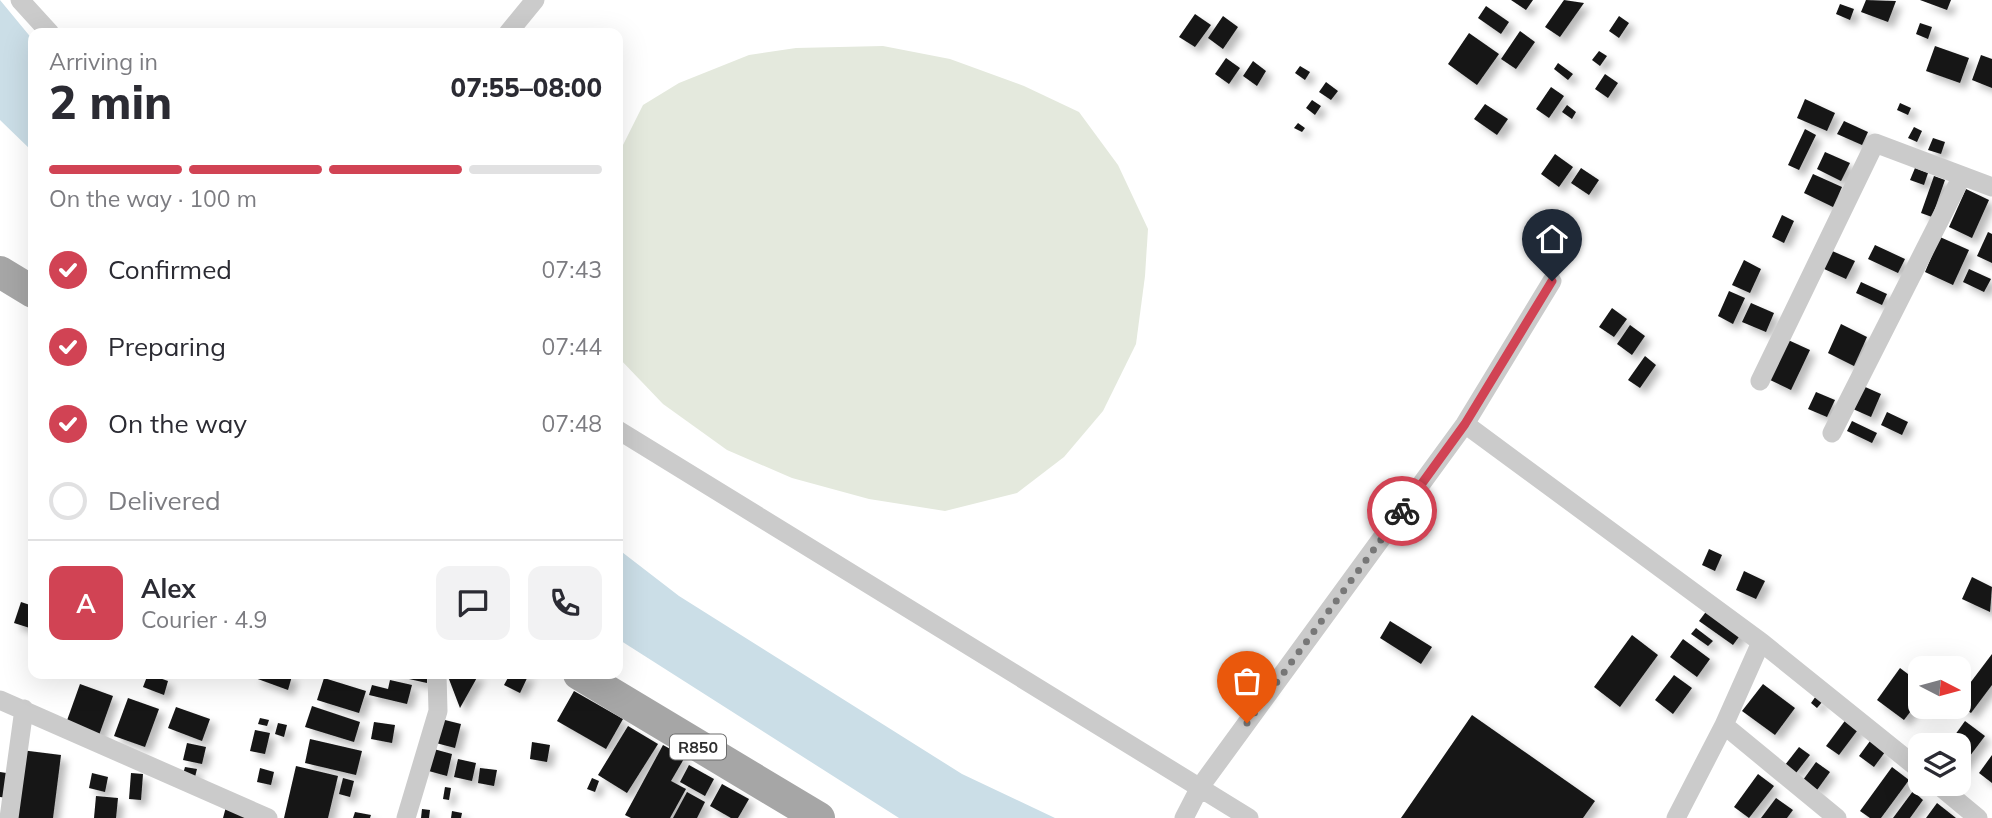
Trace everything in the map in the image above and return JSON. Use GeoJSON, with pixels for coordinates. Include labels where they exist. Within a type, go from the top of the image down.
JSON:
{"type":"FeatureCollection","features":[{"type":"Feature","properties":{"kind":"main road"},"geometry":{"type":"LineString","coordinates":[[0,272],[28,289]]}},
{"type":"Feature","properties":{"kind":"main road","name":"R850"},"geometry":{"type":"LineString","coordinates":[[587,679],[819,818]]}},
{"type":"Feature","properties":{"kind":"street"},"geometry":{"type":"LineString","coordinates":[[20,0],[45,28]]}},
{"type":"Feature","properties":{"kind":"street"},"geometry":{"type":"LineString","coordinates":[[512,28],[536,0]]}},
{"type":"Feature","properties":{"kind":"street"},"geometry":{"type":"LineString","coordinates":[[1760,381],[1875,143],[1992,187]]}},
{"type":"Feature","properties":{"kind":"street"},"geometry":{"type":"LineString","coordinates":[[1832,432],[1962,176]]}},
{"type":"Feature","properties":{"kind":"street"},"geometry":{"type":"LineString","coordinates":[[1184,818],[1200,788],[1465,424],[1552,281]]}},
{"type":"Feature","properties":{"kind":"street"},"geometry":{"type":"LineString","coordinates":[[1465,424],[1761,642],[1908,760]]}},
{"type":"Feature","properties":{"kind":"street"},"geometry":{"type":"LineString","coordinates":[[623,433],[1248,818]]}},
{"type":"Feature","properties":{"kind":"street"},"geometry":{"type":"LineString","coordinates":[[1676,818],[1724,725],[1761,642]]}},
{"type":"Feature","properties":{"kind":"street"},"geometry":{"type":"LineString","coordinates":[[406,818],[438,711],[437,679]]}},
{"type":"Feature","properties":{"kind":"street"},"geometry":{"type":"LineString","coordinates":[[0,700],[268,818]]}},
{"type":"Feature","properties":{"kind":"street"},"geometry":{"type":"LineString","coordinates":[[9,818],[24,709]]}},
{"type":"Feature","properties":{"kind":"street"},"geometry":{"type":"LineString","coordinates":[[1724,725],[1837,818]]}},
{"type":"Feature","properties":{"kind":"street"},"geometry":{"type":"LineString","coordinates":[[1951,796],[1978,818]]}},
{"type":"Feature","properties":{"kind":"shaded area"},"geometry":{"type":"Polygon","coordinates":[[[0,0],[28,34],[28,147],[0,120],[0,0]]]}},
{"type":"Feature","properties":{"kind":"shaded area"},"geometry":{"type":"Polygon","coordinates":[[[883,46],[950,59],[1024,86],[1079,112],[1118,165],[1148,229],[1136,344],[1103,411],[1064,457],[1017,493],[945,511],[869,499],[792,478],[727,450],[663,404],[623,362],[623,145],[643,105],[679,83],[749,55],[796,48],[883,46]]]}},
{"type":"Feature","properties":{"kind":"shaded area"},"geometry":{"type":"Polygon","coordinates":[[[623,553],[679,596],[962,774],[1055,818],[899,818],[623,642],[623,553]]]}},
{"type":"Feature","properties":{"kind":"building"},"geometry":{"type":"Polygon","coordinates":[[[1511,0],[1533,0],[1526,10],[1511,0]]]}},
{"type":"Feature","properties":{"kind":"building"},"geometry":{"type":"Polygon","coordinates":[[[1564,0],[1584,3],[1560,37],[1545,27],[1564,0]]]}},
{"type":"Feature","properties":{"kind":"building"},"geometry":{"type":"Polygon","coordinates":[[[1866,0],[1896,1],[1888,22],[1861,12],[1866,0]]]}},
{"type":"Feature","properties":{"kind":"building"},"geometry":{"type":"Polygon","coordinates":[[[1920,0],[1951,0],[1947,10],[1920,0]]]}},
{"type":"Feature","properties":{"kind":"building"},"geometry":{"type":"Polygon","coordinates":[[[1840,4],[1854,9],[1850,20],[1836,14],[1840,4]]]}},
{"type":"Feature","properties":{"kind":"building"},"geometry":{"type":"Polygon","coordinates":[[[1486,6],[1509,22],[1501,34],[1478,18],[1486,6]]]}},
{"type":"Feature","properties":{"kind":"building"},"geometry":{"type":"Polygon","coordinates":[[[1195,14],[1211,25],[1195,47],[1179,37],[1195,14]]]}},
{"type":"Feature","properties":{"kind":"building"},"geometry":{"type":"Polygon","coordinates":[[[1223,16],[1238,27],[1223,49],[1208,38],[1223,16]]]}},
{"type":"Feature","properties":{"kind":"building"},"geometry":{"type":"Polygon","coordinates":[[[1619,16],[1629,23],[1619,38],[1609,31],[1619,16]]]}},
{"type":"Feature","properties":{"kind":"building"},"geometry":{"type":"Polygon","coordinates":[[[1920,23],[1932,27],[1928,39],[1916,34],[1920,23]]]}},
{"type":"Feature","properties":{"kind":"building"},"geometry":{"type":"Polygon","coordinates":[[[1520,31],[1535,42],[1516,69],[1501,59],[1520,31]]]}},
{"type":"Feature","properties":{"kind":"building"},"geometry":{"type":"Polygon","coordinates":[[[1469,33],[1499,54],[1477,85],[1448,64],[1469,33]]]}},
{"type":"Feature","properties":{"kind":"building"},"geometry":{"type":"Polygon","coordinates":[[[1935,46],[1969,58],[1960,83],[1926,71],[1935,46]]]}},
{"type":"Feature","properties":{"kind":"building"},"geometry":{"type":"Polygon","coordinates":[[[1599,51],[1607,56],[1600,66],[1592,60],[1599,51]]]}},
{"type":"Feature","properties":{"kind":"building"},"geometry":{"type":"Polygon","coordinates":[[[1981,55],[1992,59],[1992,88],[1972,80],[1981,55]]]}},
{"type":"Feature","properties":{"kind":"building"},"geometry":{"type":"Polygon","coordinates":[[[1226,58],[1240,68],[1229,84],[1215,74],[1226,58]]]}},
{"type":"Feature","properties":{"kind":"building"},"geometry":{"type":"Polygon","coordinates":[[[1253,61],[1266,71],[1257,86],[1243,76],[1253,61]]]}},
{"type":"Feature","properties":{"kind":"building"},"geometry":{"type":"Polygon","coordinates":[[[1558,63],[1573,74],[1568,80],[1554,69],[1558,63]]]}},
{"type":"Feature","properties":{"kind":"building"},"geometry":{"type":"Polygon","coordinates":[[[1300,66],[1310,72],[1305,80],[1295,73],[1300,66]]]}},
{"type":"Feature","properties":{"kind":"building"},"geometry":{"type":"Polygon","coordinates":[[[1605,74],[1618,83],[1608,98],[1595,89],[1605,74]]]}},
{"type":"Feature","properties":{"kind":"building"},"geometry":{"type":"Polygon","coordinates":[[[1326,82],[1338,91],[1331,100],[1319,92],[1326,82]]]}},
{"type":"Feature","properties":{"kind":"building"},"geometry":{"type":"Polygon","coordinates":[[[1551,87],[1564,96],[1549,118],[1536,109],[1551,87]]]}},
{"type":"Feature","properties":{"kind":"building"},"geometry":{"type":"Polygon","coordinates":[[[1805,99],[1835,113],[1827,131],[1797,118],[1805,99]]]}},
{"type":"Feature","properties":{"kind":"building"},"geometry":{"type":"Polygon","coordinates":[[[1312,100],[1321,106],[1315,115],[1306,108],[1312,100]]]}},
{"type":"Feature","properties":{"kind":"building"},"geometry":{"type":"Polygon","coordinates":[[[1900,103],[1911,108],[1908,115],[1897,110],[1900,103]]]}},
{"type":"Feature","properties":{"kind":"building"},"geometry":{"type":"Polygon","coordinates":[[[1485,104],[1508,119],[1497,135],[1474,119],[1485,104]]]}},
{"type":"Feature","properties":{"kind":"building"},"geometry":{"type":"Polygon","coordinates":[[[1567,105],[1576,112],[1572,119],[1562,112],[1567,105]]]}},
{"type":"Feature","properties":{"kind":"building"},"geometry":{"type":"Polygon","coordinates":[[[1844,121],[1868,132],[1862,145],[1837,134],[1844,121]]]}},
{"type":"Feature","properties":{"kind":"building"},"geometry":{"type":"Polygon","coordinates":[[[1298,123],[1305,128],[1302,132],[1294,128],[1298,123]]]}},
{"type":"Feature","properties":{"kind":"building"},"geometry":{"type":"Polygon","coordinates":[[[1914,127],[1922,131],[1917,142],[1908,138],[1914,127]]]}},
{"type":"Feature","properties":{"kind":"building"},"geometry":{"type":"Polygon","coordinates":[[[1805,129],[1816,135],[1799,170],[1788,165],[1805,129]]]}},
{"type":"Feature","properties":{"kind":"building"},"geometry":{"type":"Polygon","coordinates":[[[1933,138],[1945,142],[1941,154],[1928,150],[1933,138]]]}},
{"type":"Feature","properties":{"kind":"building"},"geometry":{"type":"Polygon","coordinates":[[[1825,152],[1850,163],[1841,181],[1817,169],[1825,152]]]}},
{"type":"Feature","properties":{"kind":"building"},"geometry":{"type":"Polygon","coordinates":[[[1555,154],[1573,167],[1559,187],[1541,174],[1555,154]]]}},
{"type":"Feature","properties":{"kind":"building"},"geometry":{"type":"Polygon","coordinates":[[[1581,168],[1599,180],[1589,195],[1571,183],[1581,168]]]}},
{"type":"Feature","properties":{"kind":"building"},"geometry":{"type":"Polygon","coordinates":[[[1915,168],[1928,173],[1924,185],[1910,180],[1915,168]]]}},
{"type":"Feature","properties":{"kind":"building"},"geometry":{"type":"Polygon","coordinates":[[[1813,174],[1842,187],[1833,207],[1804,193],[1813,174]]]}},
{"type":"Feature","properties":{"kind":"building"},"geometry":{"type":"Polygon","coordinates":[[[1934,176],[1945,180],[1932,217],[1921,213],[1934,176]]]}},
{"type":"Feature","properties":{"kind":"building"},"geometry":{"type":"Polygon","coordinates":[[[1966,189],[1989,200],[1972,238],[1949,227],[1966,189]]]}},
{"type":"Feature","properties":{"kind":"building"},"geometry":{"type":"Polygon","coordinates":[[[1782,215],[1794,221],[1784,243],[1772,237],[1782,215]]]}},
{"type":"Feature","properties":{"kind":"building"},"geometry":{"type":"Polygon","coordinates":[[[1988,232],[1992,234],[1992,263],[1977,256],[1988,232]]]}},
{"type":"Feature","properties":{"kind":"building"},"geometry":{"type":"Polygon","coordinates":[[[1940,237],[1969,250],[1953,285],[1925,272],[1940,237]]]}},
{"type":"Feature","properties":{"kind":"building"},"geometry":{"type":"Polygon","coordinates":[[[1875,245],[1905,259],[1898,273],[1868,259],[1875,245]]]}},
{"type":"Feature","properties":{"kind":"building"},"geometry":{"type":"Polygon","coordinates":[[[1830,250],[1855,261],[1846,279],[1822,268],[1830,250]]]}},
{"type":"Feature","properties":{"kind":"building"},"geometry":{"type":"Polygon","coordinates":[[[1744,260],[1761,269],[1750,293],[1732,285],[1744,260]]]}},
{"type":"Feature","properties":{"kind":"building"},"geometry":{"type":"Polygon","coordinates":[[[1969,269],[1991,279],[1984,292],[1963,282],[1969,269]]]}},
{"type":"Feature","properties":{"kind":"building"},"geometry":{"type":"Polygon","coordinates":[[[1861,282],[1887,294],[1882,305],[1856,293],[1861,282]]]}},
{"type":"Feature","properties":{"kind":"building"},"geometry":{"type":"Polygon","coordinates":[[[1729,291],[1745,298],[1733,324],[1718,316],[1729,291]]]}},
{"type":"Feature","properties":{"kind":"building"},"geometry":{"type":"Polygon","coordinates":[[[1751,303],[1774,313],[1766,332],[1742,322],[1751,303]]]}},
{"type":"Feature","properties":{"kind":"building"},"geometry":{"type":"Polygon","coordinates":[[[1612,308],[1627,319],[1614,337],[1599,327],[1612,308]]]}},
{"type":"Feature","properties":{"kind":"building"},"geometry":{"type":"Polygon","coordinates":[[[1841,324],[1867,337],[1854,366],[1828,353],[1841,324]]]}},
{"type":"Feature","properties":{"kind":"building"},"geometry":{"type":"Polygon","coordinates":[[[1630,325],[1645,336],[1632,355],[1617,344],[1630,325]]]}},
{"type":"Feature","properties":{"kind":"building"},"geometry":{"type":"Polygon","coordinates":[[[1786,339],[1810,350],[1791,390],[1768,379],[1786,339]]]}},
{"type":"Feature","properties":{"kind":"building"},"geometry":{"type":"Polygon","coordinates":[[[1645,356],[1656,365],[1640,388],[1628,380],[1645,356]]]}},
{"type":"Feature","properties":{"kind":"building"},"geometry":{"type":"Polygon","coordinates":[[[1863,386],[1881,394],[1871,417],[1853,409],[1863,386]]]}},
{"type":"Feature","properties":{"kind":"building"},"geometry":{"type":"Polygon","coordinates":[[[1816,392],[1835,400],[1827,417],[1808,409],[1816,392]]]}},
{"type":"Feature","properties":{"kind":"building"},"geometry":{"type":"Polygon","coordinates":[[[1887,412],[1908,422],[1902,435],[1881,425],[1887,412]]]}},
{"type":"Feature","properties":{"kind":"building"},"geometry":{"type":"Polygon","coordinates":[[[1852,421],[1877,433],[1872,443],[1847,431],[1852,421]]]}},
{"type":"Feature","properties":{"kind":"building"},"geometry":{"type":"Polygon","coordinates":[[[1709,549],[1722,555],[1715,571],[1702,565],[1709,549]]]}},
{"type":"Feature","properties":{"kind":"building"},"geometry":{"type":"Polygon","coordinates":[[[1744,571],[1765,581],[1756,599],[1736,590],[1744,571]]]}},
{"type":"Feature","properties":{"kind":"building"},"geometry":{"type":"Polygon","coordinates":[[[1972,577],[1992,587],[1990,612],[1962,599],[1972,577]]]}},
{"type":"Feature","properties":{"kind":"building"},"geometry":{"type":"Polygon","coordinates":[[[21,602],[28,604],[28,627],[14,623],[21,602]]]}},
{"type":"Feature","properties":{"kind":"building"},"geometry":{"type":"Polygon","coordinates":[[[1711,605],[1744,630],[1733,645],[1699,621],[1711,605]]]}},
{"type":"Feature","properties":{"kind":"building"},"geometry":{"type":"Polygon","coordinates":[[[1390,621],[1432,647],[1421,664],[1380,638],[1390,621]]]}},
{"type":"Feature","properties":{"kind":"building"},"geometry":{"type":"Polygon","coordinates":[[[1696,628],[1713,641],[1708,646],[1691,634],[1696,628]]]}},
{"type":"Feature","properties":{"kind":"building"},"geometry":{"type":"Polygon","coordinates":[[[1632,635],[1658,655],[1620,707],[1594,687],[1632,635]]]}},
{"type":"Feature","properties":{"kind":"building"},"geometry":{"type":"Polygon","coordinates":[[[1683,639],[1710,659],[1697,677],[1670,657],[1683,639]]]}},
{"type":"Feature","properties":{"kind":"building"},"geometry":{"type":"Polygon","coordinates":[[[1992,654],[1992,685],[1971,713],[1971,682],[1992,654]]]}},
{"type":"Feature","properties":{"kind":"building"},"geometry":{"type":"Polygon","coordinates":[[[1900,668],[1908,674],[1908,715],[1904,720],[1877,700],[1900,668]]]}},
{"type":"Feature","properties":{"kind":"building"},"geometry":{"type":"Polygon","coordinates":[[[1674,675],[1692,688],[1673,714],[1655,700],[1674,675]]]}},
{"type":"Feature","properties":{"kind":"building"},"geometry":{"type":"Polygon","coordinates":[[[146,679],[168,681],[164,695],[143,687],[146,679]]]}},
{"type":"Feature","properties":{"kind":"building"},"geometry":{"type":"Polygon","coordinates":[[[258,679],[291,679],[288,690],[258,679]]]}},
{"type":"Feature","properties":{"kind":"building"},"geometry":{"type":"Polygon","coordinates":[[[324,679],[366,691],[359,713],[317,700],[324,679]]]}},
{"type":"Feature","properties":{"kind":"building"},"geometry":{"type":"Polygon","coordinates":[[[409,679],[427,679],[427,683],[409,679]]]}},
{"type":"Feature","properties":{"kind":"building"},"geometry":{"type":"Polygon","coordinates":[[[449,679],[476,679],[460,708],[449,679]]]}},
{"type":"Feature","properties":{"kind":"building"},"geometry":{"type":"Polygon","coordinates":[[[507,679],[527,679],[520,693],[504,685],[507,679]]]}},
{"type":"Feature","properties":{"kind":"building"},"geometry":{"type":"Polygon","coordinates":[[[390,680],[412,685],[407,704],[369,695],[372,685],[388,689],[390,680]]]}},
{"type":"Feature","properties":{"kind":"building"},"geometry":{"type":"Polygon","coordinates":[[[80,684],[113,696],[98,738],[65,726],[80,684]]]}},
{"type":"Feature","properties":{"kind":"building"},"geometry":{"type":"Polygon","coordinates":[[[1763,684],[1795,708],[1775,735],[1742,711],[1763,684]]]}},
{"type":"Feature","properties":{"kind":"building"},"geometry":{"type":"Polygon","coordinates":[[[574,691],[623,719],[606,749],[557,721],[574,691]]]}},
{"type":"Feature","properties":{"kind":"building"},"geometry":{"type":"Polygon","coordinates":[[[1816,696],[1823,701],[1817,708],[1811,703],[1816,696]]]}},
{"type":"Feature","properties":{"kind":"building"},"geometry":{"type":"Polygon","coordinates":[[[128,698],[159,709],[145,747],[114,736],[128,698]]]}},
{"type":"Feature","properties":{"kind":"building"},"geometry":{"type":"Polygon","coordinates":[[[312,706],[360,722],[354,742],[305,727],[312,706]]]}},
{"type":"Feature","properties":{"kind":"building"},"geometry":{"type":"Polygon","coordinates":[[[176,707],[210,719],[202,741],[168,728],[176,707]]]}},
{"type":"Feature","properties":{"kind":"building"},"geometry":{"type":"Polygon","coordinates":[[[1472,715],[1595,801],[1583,818],[1401,818],[1472,715]]]}},
{"type":"Feature","properties":{"kind":"building"},"geometry":{"type":"Polygon","coordinates":[[[260,718],[269,720],[267,726],[258,724],[260,718]]]}},
{"type":"Feature","properties":{"kind":"building"},"geometry":{"type":"Polygon","coordinates":[[[1847,718],[1860,727],[1839,755],[1826,746],[1847,718]]]}},
{"type":"Feature","properties":{"kind":"building"},"geometry":{"type":"Polygon","coordinates":[[[441,719],[461,724],[455,748],[436,743],[441,719]]]}},
{"type":"Feature","properties":{"kind":"building"},"geometry":{"type":"Polygon","coordinates":[[[1965,721],[1985,736],[1971,754],[1971,733],[1956,733],[1965,721]]]}},
{"type":"Feature","properties":{"kind":"building"},"geometry":{"type":"Polygon","coordinates":[[[374,722],[395,725],[392,743],[371,739],[374,722]]]}},
{"type":"Feature","properties":{"kind":"building"},"geometry":{"type":"Polygon","coordinates":[[[278,723],[287,725],[284,737],[275,734],[278,723]]]}},
{"type":"Feature","properties":{"kind":"building"},"geometry":{"type":"Polygon","coordinates":[[[628,726],[658,744],[627,793],[598,775],[628,726]]]}},
{"type":"Feature","properties":{"kind":"building"},"geometry":{"type":"Polygon","coordinates":[[[255,730],[270,733],[265,754],[250,751],[255,730]]]}},
{"type":"Feature","properties":{"kind":"building"},"geometry":{"type":"Polygon","coordinates":[[[310,739],[362,751],[356,775],[305,763],[310,739]]]}},
{"type":"Feature","properties":{"kind":"building"},"geometry":{"type":"Polygon","coordinates":[[[1870,741],[1885,752],[1874,767],[1859,756],[1870,741]]]}},
{"type":"Feature","properties":{"kind":"building"},"geometry":{"type":"Polygon","coordinates":[[[532,742],[550,745],[547,762],[530,759],[532,742]]]}},
{"type":"Feature","properties":{"kind":"building"},"geometry":{"type":"Polygon","coordinates":[[[187,743],[206,747],[202,764],[183,760],[187,743]]]}},
{"type":"Feature","properties":{"kind":"building"},"geometry":{"type":"Polygon","coordinates":[[[663,745],[685,757],[671,781],[686,789],[670,818],[631,818],[625,815],[663,745]]]}},
{"type":"Feature","properties":{"kind":"building"},"geometry":{"type":"Polygon","coordinates":[[[1799,747],[1810,755],[1796,773],[1785,765],[1799,747]]]}},
{"type":"Feature","properties":{"kind":"building"},"geometry":{"type":"Polygon","coordinates":[[[430,748],[452,754],[447,776],[425,770],[430,748]]]}},
{"type":"Feature","properties":{"kind":"building"},"geometry":{"type":"Polygon","coordinates":[[[21,750],[61,755],[53,818],[13,818],[21,750]]]}},
{"type":"Feature","properties":{"kind":"building"},"geometry":{"type":"Polygon","coordinates":[[[1992,755],[1992,783],[1979,773],[1992,755]]]}},
{"type":"Feature","properties":{"kind":"building"},"geometry":{"type":"Polygon","coordinates":[[[458,759],[476,763],[472,781],[454,777],[458,759]]]}},
{"type":"Feature","properties":{"kind":"building"},"geometry":{"type":"Polygon","coordinates":[[[1816,762],[1830,772],[1817,790],[1803,780],[1816,762]]]}},
{"type":"Feature","properties":{"kind":"building"},"geometry":{"type":"Polygon","coordinates":[[[689,765],[714,779],[705,796],[680,782],[689,765]]]}},
{"type":"Feature","properties":{"kind":"building"},"geometry":{"type":"Polygon","coordinates":[[[296,766],[338,776],[328,818],[284,818],[296,766]]]}},
{"type":"Feature","properties":{"kind":"building"},"geometry":{"type":"Polygon","coordinates":[[[185,767],[197,769],[195,777],[183,774],[185,767]]]}},
{"type":"Feature","properties":{"kind":"building"},"geometry":{"type":"Polygon","coordinates":[[[1892,767],[1908,779],[1881,818],[1870,818],[1860,811],[1892,767]]]}},
{"type":"Feature","properties":{"kind":"building"},"geometry":{"type":"Polygon","coordinates":[[[260,768],[274,772],[271,785],[257,782],[260,768]]]}},
{"type":"Feature","properties":{"kind":"building"},"geometry":{"type":"Polygon","coordinates":[[[480,768],[497,770],[494,786],[478,783],[480,768]]]}},
{"type":"Feature","properties":{"kind":"building"},"geometry":{"type":"Polygon","coordinates":[[[0,772],[13,774],[9,798],[0,797],[0,772]]]}},
{"type":"Feature","properties":{"kind":"building"},"geometry":{"type":"Polygon","coordinates":[[[92,773],[108,777],[105,792],[89,788],[92,773]]]}},
{"type":"Feature","properties":{"kind":"building"},"geometry":{"type":"Polygon","coordinates":[[[131,773],[143,774],[141,800],[129,799],[131,773]]]}},
{"type":"Feature","properties":{"kind":"building"},"geometry":{"type":"Polygon","coordinates":[[[1758,774],[1774,786],[1749,818],[1734,807],[1758,774]]]}},
{"type":"Feature","properties":{"kind":"building"},"geometry":{"type":"Polygon","coordinates":[[[343,778],[354,781],[350,797],[339,794],[343,778]]]}},
{"type":"Feature","properties":{"kind":"building"},"geometry":{"type":"Polygon","coordinates":[[[592,778],[599,781],[595,792],[587,789],[592,778]]]}},
{"type":"Feature","properties":{"kind":"building"},"geometry":{"type":"Polygon","coordinates":[[[722,784],[749,799],[738,818],[731,818],[710,806],[722,784]]]}},
{"type":"Feature","properties":{"kind":"building"},"geometry":{"type":"Polygon","coordinates":[[[445,787],[451,788],[449,800],[443,799],[445,787]]]}},
{"type":"Feature","properties":{"kind":"building"},"geometry":{"type":"Polygon","coordinates":[[[687,792],[705,802],[697,818],[673,818],[687,792]]]}},
{"type":"Feature","properties":{"kind":"building"},"geometry":{"type":"Polygon","coordinates":[[[96,796],[118,798],[116,818],[94,818],[96,796]]]}},
{"type":"Feature","properties":{"kind":"building"},"geometry":{"type":"Polygon","coordinates":[[[1909,796],[1919,796],[1923,800],[1910,818],[1893,818],[1909,796]]]}},
{"type":"Feature","properties":{"kind":"building"},"geometry":{"type":"Polygon","coordinates":[[[1776,798],[1793,810],[1787,818],[1761,818],[1776,798]]]}},
{"type":"Feature","properties":{"kind":"building"},"geometry":{"type":"Polygon","coordinates":[[[1937,803],[1956,818],[1926,818],[1937,803]]]}},
{"type":"Feature","properties":{"kind":"building"},"geometry":{"type":"Polygon","coordinates":[[[226,807],[259,818],[223,818],[226,807]]]}},
{"type":"Feature","properties":{"kind":"building"},"geometry":{"type":"Polygon","coordinates":[[[422,809],[430,810],[429,818],[421,818],[422,809]]]}},
{"type":"Feature","properties":{"kind":"building"},"geometry":{"type":"Polygon","coordinates":[[[452,811],[462,813],[461,818],[451,818],[452,811]]]}},
{"type":"Feature","properties":{"kind":"building"},"geometry":{"type":"Polygon","coordinates":[[[355,812],[371,815],[370,818],[353,818],[355,812]]]}},
{"type":"Feature","properties":{"kind":"way so far"},"geometry":{"type":"LineString","coordinates":[[1247,723],[1402,511]]}},
{"type":"Feature","properties":{"kind":"route"},"geometry":{"type":"LineString","coordinates":[[1402,511],[1465,424],[1552,281]]}}]}
